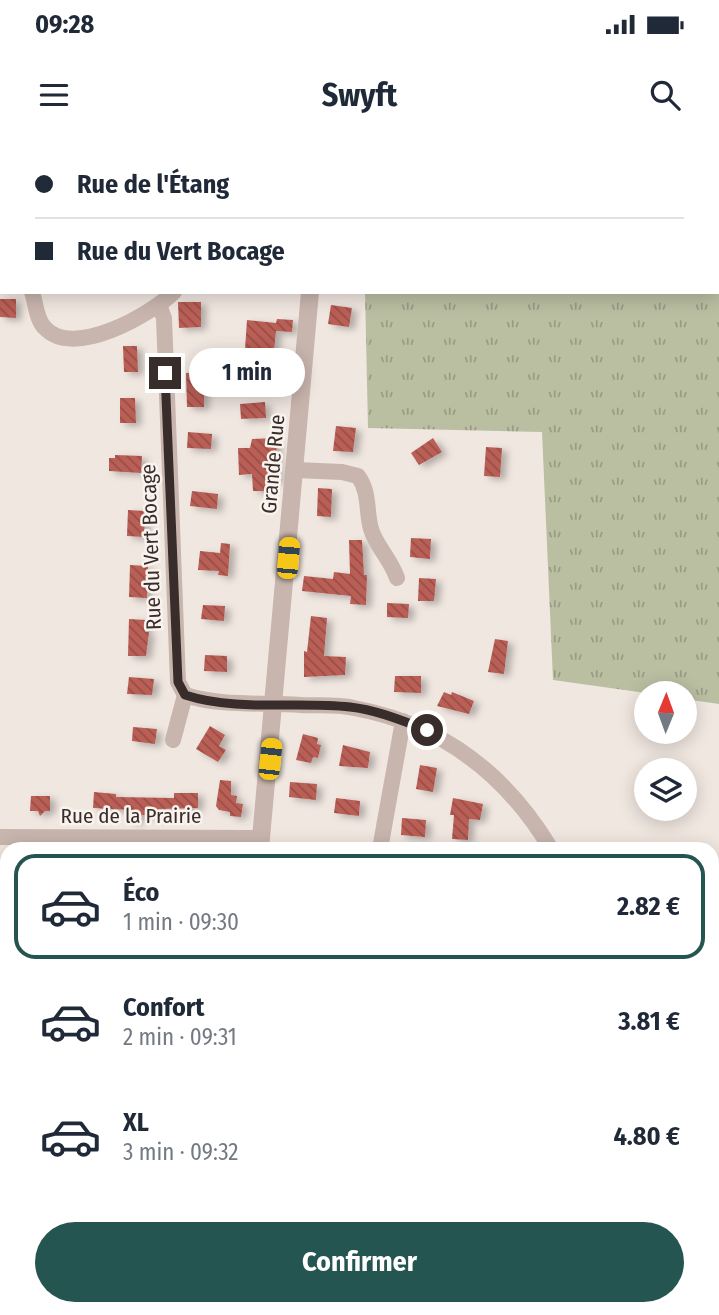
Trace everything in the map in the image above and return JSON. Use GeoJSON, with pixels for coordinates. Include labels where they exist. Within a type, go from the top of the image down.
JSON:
{"type":"FeatureCollection","features":[{"type":"Feature","properties":{"kind":"street"},"geometry":{"type":"LineString","coordinates":[[33,294],[43,328],[57,337],[69,340],[108,330],[159,305],[172,294]]}},
{"type":"Feature","properties":{"kind":"street","name":"Grande Rue"},"geometry":{"type":"LineString","coordinates":[[260,842],[275,706],[310,294]]}},
{"type":"Feature","properties":{"kind":"street","name":"Rue du Vert Bocage"},"geometry":{"type":"LineString","coordinates":[[159,305],[164,318],[178,682],[185,695]]}},
{"type":"Feature","properties":{"kind":"street"},"geometry":{"type":"LineString","coordinates":[[296,470],[342,472],[358,477],[365,488],[372,531],[392,564],[397,578]]}},
{"type":"Feature","properties":{"kind":"street"},"geometry":{"type":"LineString","coordinates":[[173,740],[185,695],[205,702],[351,707],[403,721],[427,730],[466,752],[501,782],[533,818],[547,842]]}},
{"type":"Feature","properties":{"kind":"street"},"geometry":{"type":"LineString","coordinates":[[381,842],[403,721]]}},
{"type":"Feature","properties":{"kind":"street","name":"Rue de la Prairie"},"geometry":{"type":"LineString","coordinates":[[0,836],[195,842]]}},
{"type":"Feature","properties":{"kind":"green space"},"geometry":{"type":"Polygon","coordinates":[[[365,294],[719,294],[719,704],[697,701],[697,681],[634,681],[634,691],[553,680],[542,432],[368,428],[365,294]]]}},
{"type":"Feature","properties":{"kind":"building"},"geometry":{"type":"Polygon","coordinates":[[[0,299],[16,299],[16,318],[0,317],[0,299]]]}},
{"type":"Feature","properties":{"kind":"building"},"geometry":{"type":"Polygon","coordinates":[[[178,302],[201,302],[201,327],[179,328],[178,302]]]}},
{"type":"Feature","properties":{"kind":"building"},"geometry":{"type":"Polygon","coordinates":[[[331,305],[352,308],[349,327],[328,324],[331,305]]]}},
{"type":"Feature","properties":{"kind":"building"},"geometry":{"type":"Polygon","coordinates":[[[277,319],[293,320],[292,332],[276,331],[273,361],[266,360],[266,375],[249,375],[249,364],[244,364],[247,320],[276,323],[277,319]]]}},
{"type":"Feature","properties":{"kind":"building"},"geometry":{"type":"Polygon","coordinates":[[[123,346],[137,346],[138,372],[124,372],[123,346]]]}},
{"type":"Feature","properties":{"kind":"building"},"geometry":{"type":"Polygon","coordinates":[[[204,372],[204,407],[187,407],[186,373],[204,372]]]}},
{"type":"Feature","properties":{"kind":"building"},"geometry":{"type":"Polygon","coordinates":[[[120,398],[135,398],[136,423],[120,423],[120,398]]]}},
{"type":"Feature","properties":{"kind":"building"},"geometry":{"type":"Polygon","coordinates":[[[265,402],[266,418],[241,419],[240,404],[265,402]]]}},
{"type":"Feature","properties":{"kind":"building"},"geometry":{"type":"Polygon","coordinates":[[[336,426],[356,428],[353,452],[333,451],[336,426]]]}},
{"type":"Feature","properties":{"kind":"building"},"geometry":{"type":"Polygon","coordinates":[[[188,432],[212,434],[211,449],[187,448],[188,432]]]}},
{"type":"Feature","properties":{"kind":"building"},"geometry":{"type":"Polygon","coordinates":[[[276,438],[278,481],[269,482],[266,491],[253,491],[252,474],[239,475],[238,448],[250,448],[252,439],[276,438]]]}},
{"type":"Feature","properties":{"kind":"building"},"geometry":{"type":"Polygon","coordinates":[[[433,438],[442,452],[419,465],[411,453],[433,438]]]}},
{"type":"Feature","properties":{"kind":"building"},"geometry":{"type":"Polygon","coordinates":[[[486,447],[502,448],[500,477],[484,476],[486,447]]]}},
{"type":"Feature","properties":{"kind":"building"},"geometry":{"type":"Polygon","coordinates":[[[115,455],[142,456],[141,473],[109,471],[109,458],[115,458],[115,455]]]}},
{"type":"Feature","properties":{"kind":"building"},"geometry":{"type":"Polygon","coordinates":[[[318,488],[332,489],[331,517],[317,516],[318,488]]]}},
{"type":"Feature","properties":{"kind":"building"},"geometry":{"type":"Polygon","coordinates":[[[192,491],[218,494],[217,509],[190,506],[192,491]]]}},
{"type":"Feature","properties":{"kind":"building"},"geometry":{"type":"Polygon","coordinates":[[[128,510],[145,511],[144,537],[127,536],[128,510]]]}},
{"type":"Feature","properties":{"kind":"building"},"geometry":{"type":"Polygon","coordinates":[[[411,538],[431,539],[430,559],[410,557],[411,538]]]}},
{"type":"Feature","properties":{"kind":"building"},"geometry":{"type":"Polygon","coordinates":[[[349,540],[362,540],[364,575],[367,575],[366,605],[350,604],[351,596],[302,591],[304,576],[333,579],[334,572],[350,574],[349,540]]]}},
{"type":"Feature","properties":{"kind":"building"},"geometry":{"type":"Polygon","coordinates":[[[221,543],[230,544],[228,576],[218,575],[219,571],[198,570],[200,551],[220,553],[221,543]]]}},
{"type":"Feature","properties":{"kind":"building"},"geometry":{"type":"Polygon","coordinates":[[[130,565],[148,566],[147,598],[129,597],[130,565]]]}},
{"type":"Feature","properties":{"kind":"building"},"geometry":{"type":"Polygon","coordinates":[[[419,578],[436,579],[434,601],[418,601],[419,578]]]}},
{"type":"Feature","properties":{"kind":"building"},"geometry":{"type":"Polygon","coordinates":[[[387,603],[409,604],[408,618],[387,617],[387,603]]]}},
{"type":"Feature","properties":{"kind":"building"},"geometry":{"type":"Polygon","coordinates":[[[203,605],[225,606],[224,621],[201,619],[203,605]]]}},
{"type":"Feature","properties":{"kind":"building"},"geometry":{"type":"Polygon","coordinates":[[[311,616],[327,618],[324,656],[346,657],[345,675],[304,677],[304,651],[307,652],[311,616]]]}},
{"type":"Feature","properties":{"kind":"building"},"geometry":{"type":"Polygon","coordinates":[[[129,619],[146,620],[145,632],[149,632],[146,656],[128,656],[129,619]]]}},
{"type":"Feature","properties":{"kind":"building"},"geometry":{"type":"Polygon","coordinates":[[[495,639],[508,641],[504,674],[488,672],[495,639]]]}},
{"type":"Feature","properties":{"kind":"building"},"geometry":{"type":"Polygon","coordinates":[[[205,655],[227,656],[227,672],[204,671],[205,655]]]}},
{"type":"Feature","properties":{"kind":"building"},"geometry":{"type":"Polygon","coordinates":[[[395,676],[421,676],[421,693],[394,692],[395,676]]]}},
{"type":"Feature","properties":{"kind":"building"},"geometry":{"type":"Polygon","coordinates":[[[129,677],[154,679],[152,695],[127,694],[129,677]]]}},
{"type":"Feature","properties":{"kind":"building"},"geometry":{"type":"Polygon","coordinates":[[[444,692],[451,695],[452,692],[474,701],[469,714],[437,706],[444,692]]]}},
{"type":"Feature","properties":{"kind":"building"},"geometry":{"type":"Polygon","coordinates":[[[210,726],[225,735],[219,746],[226,750],[218,762],[196,749],[210,726]]]}},
{"type":"Feature","properties":{"kind":"building"},"geometry":{"type":"Polygon","coordinates":[[[133,727],[157,729],[155,744],[132,741],[133,727]]]}},
{"type":"Feature","properties":{"kind":"building"},"geometry":{"type":"Polygon","coordinates":[[[303,734],[318,738],[317,744],[321,745],[318,758],[313,757],[311,763],[296,760],[303,734]]]}},
{"type":"Feature","properties":{"kind":"building"},"geometry":{"type":"Polygon","coordinates":[[[343,745],[370,752],[368,768],[339,766],[343,745]]]}},
{"type":"Feature","properties":{"kind":"building"},"geometry":{"type":"Polygon","coordinates":[[[420,765],[437,768],[433,792],[416,789],[420,765]]]}},
{"type":"Feature","properties":{"kind":"building"},"geometry":{"type":"Polygon","coordinates":[[[220,780],[231,781],[231,795],[237,796],[236,803],[243,804],[241,817],[230,816],[230,812],[219,810],[216,806],[220,780]]]}},
{"type":"Feature","properties":{"kind":"building"},"geometry":{"type":"Polygon","coordinates":[[[290,782],[317,784],[316,800],[289,797],[290,782]]]}},
{"type":"Feature","properties":{"kind":"building"},"geometry":{"type":"Polygon","coordinates":[[[94,792],[116,794],[116,797],[174,798],[174,793],[198,793],[198,808],[159,809],[159,815],[142,815],[132,825],[132,810],[93,808],[94,792]]]}},
{"type":"Feature","properties":{"kind":"building"},"geometry":{"type":"Polygon","coordinates":[[[31,796],[50,796],[50,811],[45,811],[40,816],[38,811],[30,811],[31,796]]]}},
{"type":"Feature","properties":{"kind":"building"},"geometry":{"type":"Polygon","coordinates":[[[336,798],[360,801],[359,816],[334,813],[336,798]]]}},
{"type":"Feature","properties":{"kind":"building"},"geometry":{"type":"Polygon","coordinates":[[[453,798],[483,804],[480,820],[469,819],[468,840],[452,839],[454,815],[450,815],[453,798]]]}},
{"type":"Feature","properties":{"kind":"building"},"geometry":{"type":"Polygon","coordinates":[[[402,818],[426,820],[425,837],[401,835],[402,818]]]}},
{"type":"Feature","properties":{"kind":"route"},"geometry":{"type":"LineString","coordinates":[[165,373],[178,682],[185,695],[205,702],[351,707],[427,730]]}}]}
